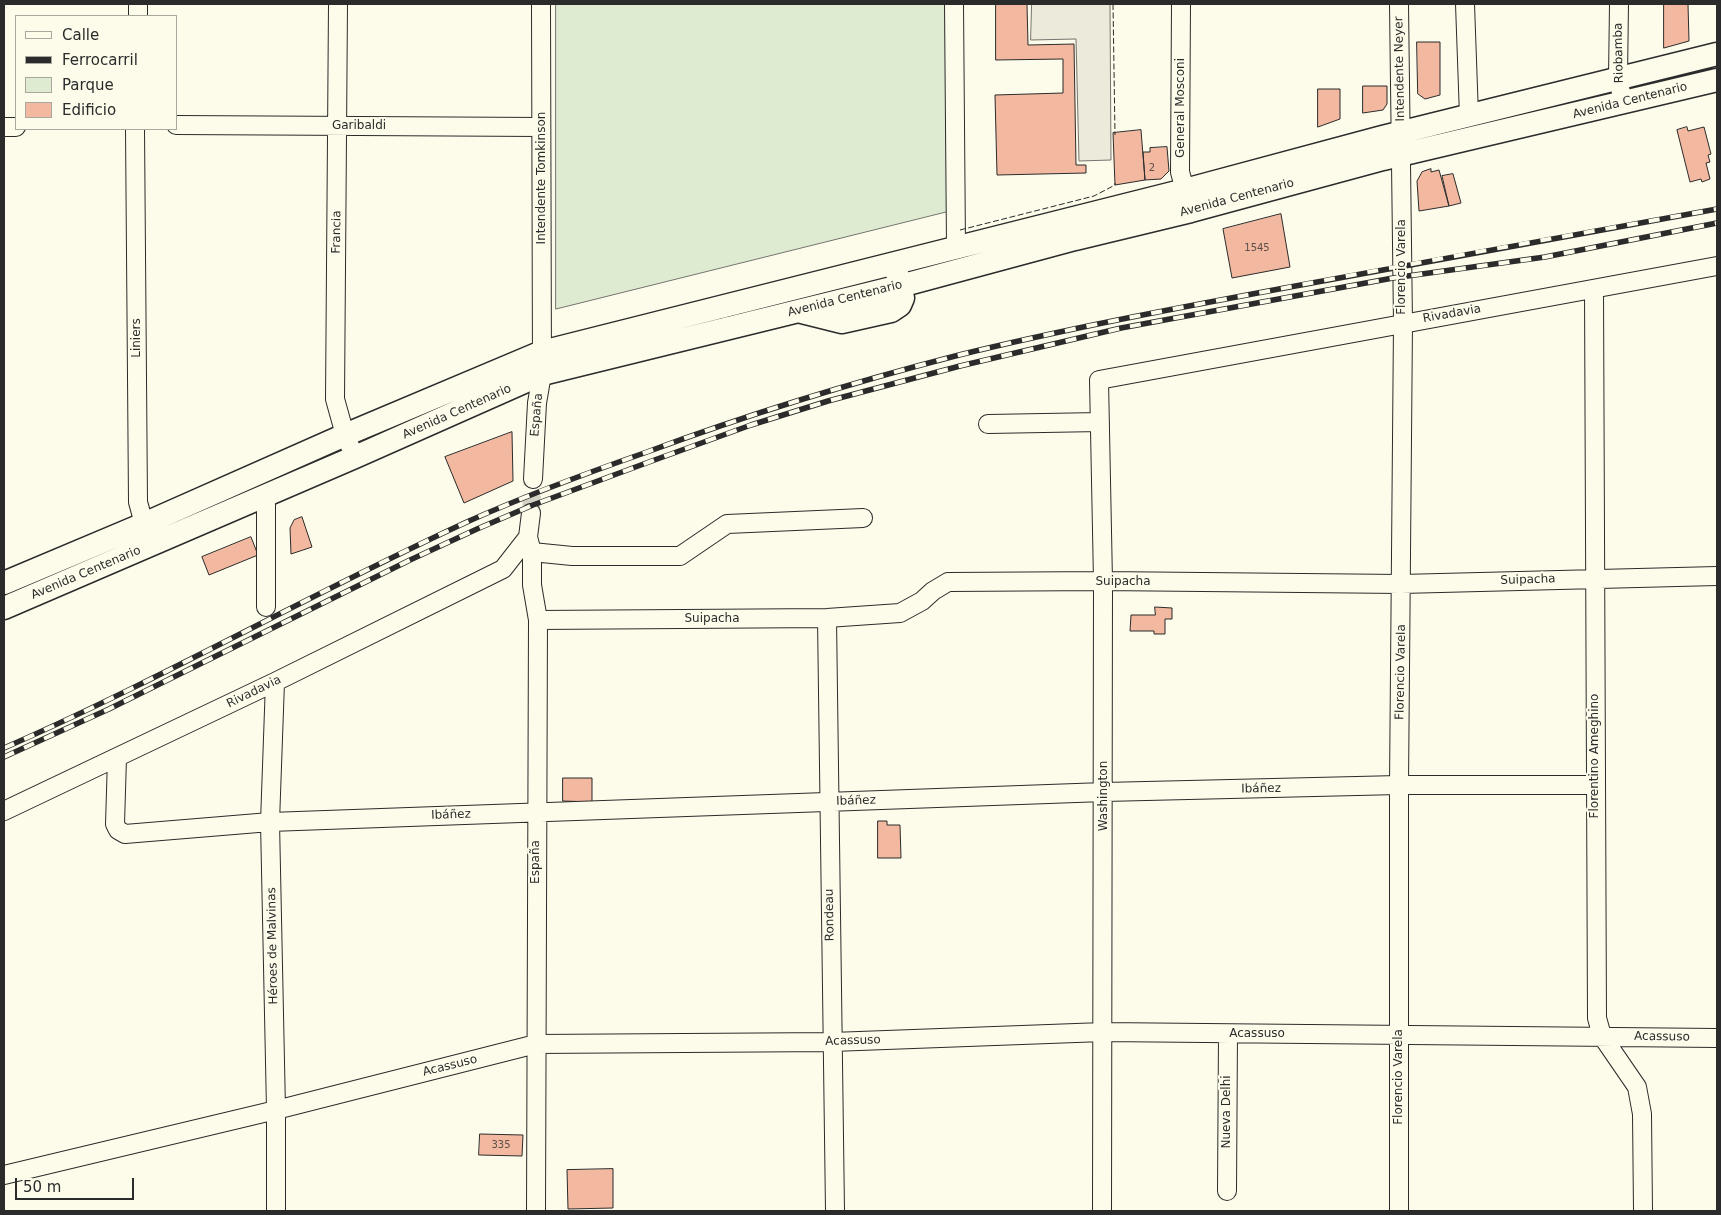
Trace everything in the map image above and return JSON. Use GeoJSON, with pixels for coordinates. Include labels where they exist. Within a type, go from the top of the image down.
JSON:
{"type":"FeatureCollection","features":[{"type":"Feature","properties":{"kind":"main road","name":"Avenida Centenario"},"geometry":{"type":"LineString","coordinates":[[4,608],[356,457],[542,374],[798,311],[842,322],[892,311],[900,304],[903,298],[900,286],[1075,239],[1191,211],[1356,166],[1469,116],[1717,54]]}},
{"type":"Feature","properties":{"kind":"main road","name":"Avenida Centenario"},"geometry":{"type":"LineString","coordinates":[[4,583],[144,524],[345,434],[542,352],[956,246],[1185,190],[1382,137],[1401,145],[1622,102],[1717,80]]}},
{"type":"Feature","properties":{"kind":"main road"},"geometry":{"type":"LineString","coordinates":[[895,263],[900,286]]}},
{"type":"Feature","properties":{"kind":"street","name":"Francia"},"geometry":{"type":"LineString","coordinates":[[338,4],[335,399],[345,434],[356,457]]}},
{"type":"Feature","properties":{"kind":"street","name":"Intendente Tomkinson"},"geometry":{"type":"LineString","coordinates":[[541,4],[542,352]]}},
{"type":"Feature","properties":{"kind":"street"},"geometry":{"type":"LineString","coordinates":[[954,4],[956,246]]}},
{"type":"Feature","properties":{"kind":"street","name":"General Mosconi"},"geometry":{"type":"LineString","coordinates":[[1181,4],[1180,172],[1191,211]]}},
{"type":"Feature","properties":{"kind":"street","name":"Intendente Neyer"},"geometry":{"type":"LineString","coordinates":[[1398,4],[1401,145]]}},
{"type":"Feature","properties":{"kind":"street"},"geometry":{"type":"LineString","coordinates":[[1465,4],[1469,116]]}},
{"type":"Feature","properties":{"kind":"street","name":"Riobamba"},"geometry":{"type":"LineString","coordinates":[[1619,4],[1618,78],[1622,102]]}},
{"type":"Feature","properties":{"kind":"street","name":"Garibaldi"},"geometry":{"type":"LineString","coordinates":[[178,125],[542,127]]}},
{"type":"Feature","properties":{"kind":"street","name":"Liniers"},"geometry":{"type":"LineString","coordinates":[[135,130],[138,502],[144,524],[153,544]]}},
{"type":"Feature","properties":{"kind":"street","name":"Florencio Varela"},"geometry":{"type":"LineString","coordinates":[[1399,1211],[1403,323],[1401,145]]}},
{"type":"Feature","properties":{"kind":"street","name":"Rivadavia"},"geometry":{"type":"LineString","coordinates":[[1099,380],[1717,266]]}},
{"type":"Feature","properties":{"kind":"street","name":"Florentino Ameghino"},"geometry":{"type":"LineString","coordinates":[[1594,289],[1597,1018],[1602,1036],[1637,1087],[1642,1114],[1643,1211]]}},
{"type":"Feature","properties":{"kind":"street","name":"España"},"geometry":{"type":"LineString","coordinates":[[532,479],[536,416],[542,374],[542,352]]}},
{"type":"Feature","properties":{"kind":"street","name":"Washington"},"geometry":{"type":"LineString","coordinates":[[1099,380],[1103,581],[1104,792],[1102,1211]]}},
{"type":"Feature","properties":{"kind":"street"},"geometry":{"type":"LineString","coordinates":[[988,424],[1100,422]]}},
{"type":"Feature","properties":{"kind":"street"},"geometry":{"type":"LineString","coordinates":[[266,494],[266,607]]}},
{"type":"Feature","properties":{"kind":"street","name":"España"},"geometry":{"type":"LineString","coordinates":[[531,513],[532,585],[538,620],[536,1211]]}},
{"type":"Feature","properties":{"kind":"street"},"geometry":{"type":"LineString","coordinates":[[530,545],[572,556],[680,556],[727,524],[863,518]]}},
{"type":"Feature","properties":{"kind":"street","name":"Rivadavia"},"geometry":{"type":"LineString","coordinates":[[4,811],[275,682],[503,569],[530,545]]}},
{"type":"Feature","properties":{"kind":"street"},"geometry":{"type":"LineString","coordinates":[[503,569],[523,574],[532,585]]}},
{"type":"Feature","properties":{"kind":"street","name":"Suipacha"},"geometry":{"type":"LineString","coordinates":[[538,620],[827,618],[900,613],[922,601],[932,591],[948,582],[1103,581],[1401,584],[1717,576]]}},
{"type":"Feature","properties":{"kind":"street","name":"Rondeau"},"geometry":{"type":"LineString","coordinates":[[827,618],[835,1211]]}},
{"type":"Feature","properties":{"kind":"street","name":"Héroes de Malvinas"},"geometry":{"type":"LineString","coordinates":[[275,682],[270,822],[276,1110],[276,1211]]}},
{"type":"Feature","properties":{"kind":"street","name":"Ibáñez"},"geometry":{"type":"LineString","coordinates":[[117,758],[115,824],[118,830],[125,834],[270,822],[1104,792],[1400,785],[1596,785]]}},
{"type":"Feature","properties":{"kind":"street","name":"Acassuso"},"geometry":{"type":"LineString","coordinates":[[4,1175],[276,1110],[536,1044],[832,1042],[1103,1032],[1717,1038]]}},
{"type":"Feature","properties":{"kind":"street","name":"Nueva Delhi"},"geometry":{"type":"LineString","coordinates":[[1227,1191],[1228,1034]]}},
{"type":"Feature","properties":{"kind":"green space"},"geometry":{"type":"Polygon","coordinates":[[[556,4],[948,4],[950,211],[556,309],[556,4]]]}},
{"type":"Feature","properties":{"kind":"shaded area"},"geometry":{"type":"Polygon","coordinates":[[[1032,4],[1110,4],[1111,160],[1079,161],[1076,39],[1031,40],[1032,4]]]}},
{"type":"Feature","properties":{"kind":"building"},"geometry":{"type":"Polygon","coordinates":[[[996,4],[1027,4],[1028,45],[1074,44],[1076,165],[1086,165],[1086,173],[997,175],[995,95],[1063,93],[1063,59],[996,60],[996,4]]]}},
{"type":"Feature","properties":{"kind":"building"},"geometry":{"type":"Polygon","coordinates":[[[1664,4],[1688,4],[1689,41],[1664,48],[1664,4]]]}},
{"type":"Feature","properties":{"kind":"building"},"geometry":{"type":"Polygon","coordinates":[[[1417,42],[1440,42],[1440,95],[1425,99],[1418,94],[1417,42]]]}},
{"type":"Feature","properties":{"kind":"building"},"geometry":{"type":"Polygon","coordinates":[[[1363,86],[1387,86],[1387,104],[1383,110],[1363,113],[1363,86]]]}},
{"type":"Feature","properties":{"kind":"building"},"geometry":{"type":"Polygon","coordinates":[[[1318,89],[1340,89],[1340,119],[1318,127],[1318,89]]]}},
{"type":"Feature","properties":{"kind":"building"},"geometry":{"type":"Polygon","coordinates":[[[1687,127],[1688,131],[1704,127],[1711,154],[1708,155],[1710,162],[1706,163],[1710,179],[1702,182],[1701,179],[1690,182],[1677,130],[1687,127]]]}},
{"type":"Feature","properties":{"kind":"building"},"geometry":{"type":"Polygon","coordinates":[[[1141,130],[1145,180],[1115,185],[1113,133],[1141,130]]]}},
{"type":"Feature","properties":{"kind":"building"},"geometry":{"type":"Polygon","coordinates":[[[1167,147],[1169,171],[1161,179],[1145,180],[1143,152],[1150,152],[1150,148],[1167,147]]]}},
{"type":"Feature","properties":{"kind":"building"},"geometry":{"type":"Polygon","coordinates":[[[1431,169],[1431,172],[1439,170],[1449,206],[1419,211],[1417,181],[1422,172],[1431,169]]]}},
{"type":"Feature","properties":{"kind":"building"},"geometry":{"type":"Polygon","coordinates":[[[1453,174],[1461,203],[1449,206],[1442,176],[1453,174]]]}},
{"type":"Feature","properties":{"kind":"building"},"geometry":{"type":"Polygon","coordinates":[[[1281,214],[1290,267],[1232,278],[1223,229],[1281,214]]]}},
{"type":"Feature","properties":{"kind":"building"},"geometry":{"type":"Polygon","coordinates":[[[512,432],[513,481],[464,503],[445,457],[512,432]]]}},
{"type":"Feature","properties":{"kind":"building"},"geometry":{"type":"Polygon","coordinates":[[[302,517],[312,547],[291,554],[290,528],[294,520],[302,517]]]}},
{"type":"Feature","properties":{"kind":"building"},"geometry":{"type":"Polygon","coordinates":[[[251,537],[258,555],[209,575],[202,557],[251,537]]]}},
{"type":"Feature","properties":{"kind":"building"},"geometry":{"type":"Polygon","coordinates":[[[1155,607],[1172,608],[1172,619],[1165,619],[1165,634],[1154,634],[1154,631],[1130,631],[1131,615],[1155,615],[1155,607]]]}},
{"type":"Feature","properties":{"kind":"building"},"geometry":{"type":"Polygon","coordinates":[[[563,778],[592,778],[592,802],[563,801],[563,778]]]}},
{"type":"Feature","properties":{"kind":"building"},"geometry":{"type":"Polygon","coordinates":[[[878,821],[887,821],[887,825],[900,825],[901,858],[878,858],[878,821]]]}},
{"type":"Feature","properties":{"kind":"building"},"geometry":{"type":"Polygon","coordinates":[[[480,1134],[523,1135],[522,1156],[479,1155],[480,1134]]]}},
{"type":"Feature","properties":{"kind":"building"},"geometry":{"type":"Polygon","coordinates":[[[613,1169],[613,1208],[568,1209],[567,1170],[613,1169]]]}},
{"type":"Feature","properties":{"kind":"tunnel"},"geometry":{"type":"LineString","coordinates":[[531,513],[533,479]]}},
{"type":"Feature","properties":{"kind":"railway"},"geometry":{"type":"LineString","coordinates":[[4,748],[121,694],[352,577],[491,511],[602,468],[802,399],[959,355],[1079,328],[1389,268],[1717,209]]}},
{"type":"Feature","properties":{"kind":"railway"},"geometry":{"type":"LineString","coordinates":[[4,757],[109,709],[410,560],[477,529],[533,505],[751,425],[828,401],[960,366],[1121,328],[1393,278],[1545,257],[1717,223]]}},
{"type":"Feature","properties":{"kind":"fence"},"geometry":{"type":"LineString","coordinates":[[1113,4],[1115,135]]}},
{"type":"Feature","properties":{"kind":"fence"},"geometry":{"type":"LineString","coordinates":[[960,230],[1094,196],[1115,185],[1115,183]]}}]}
